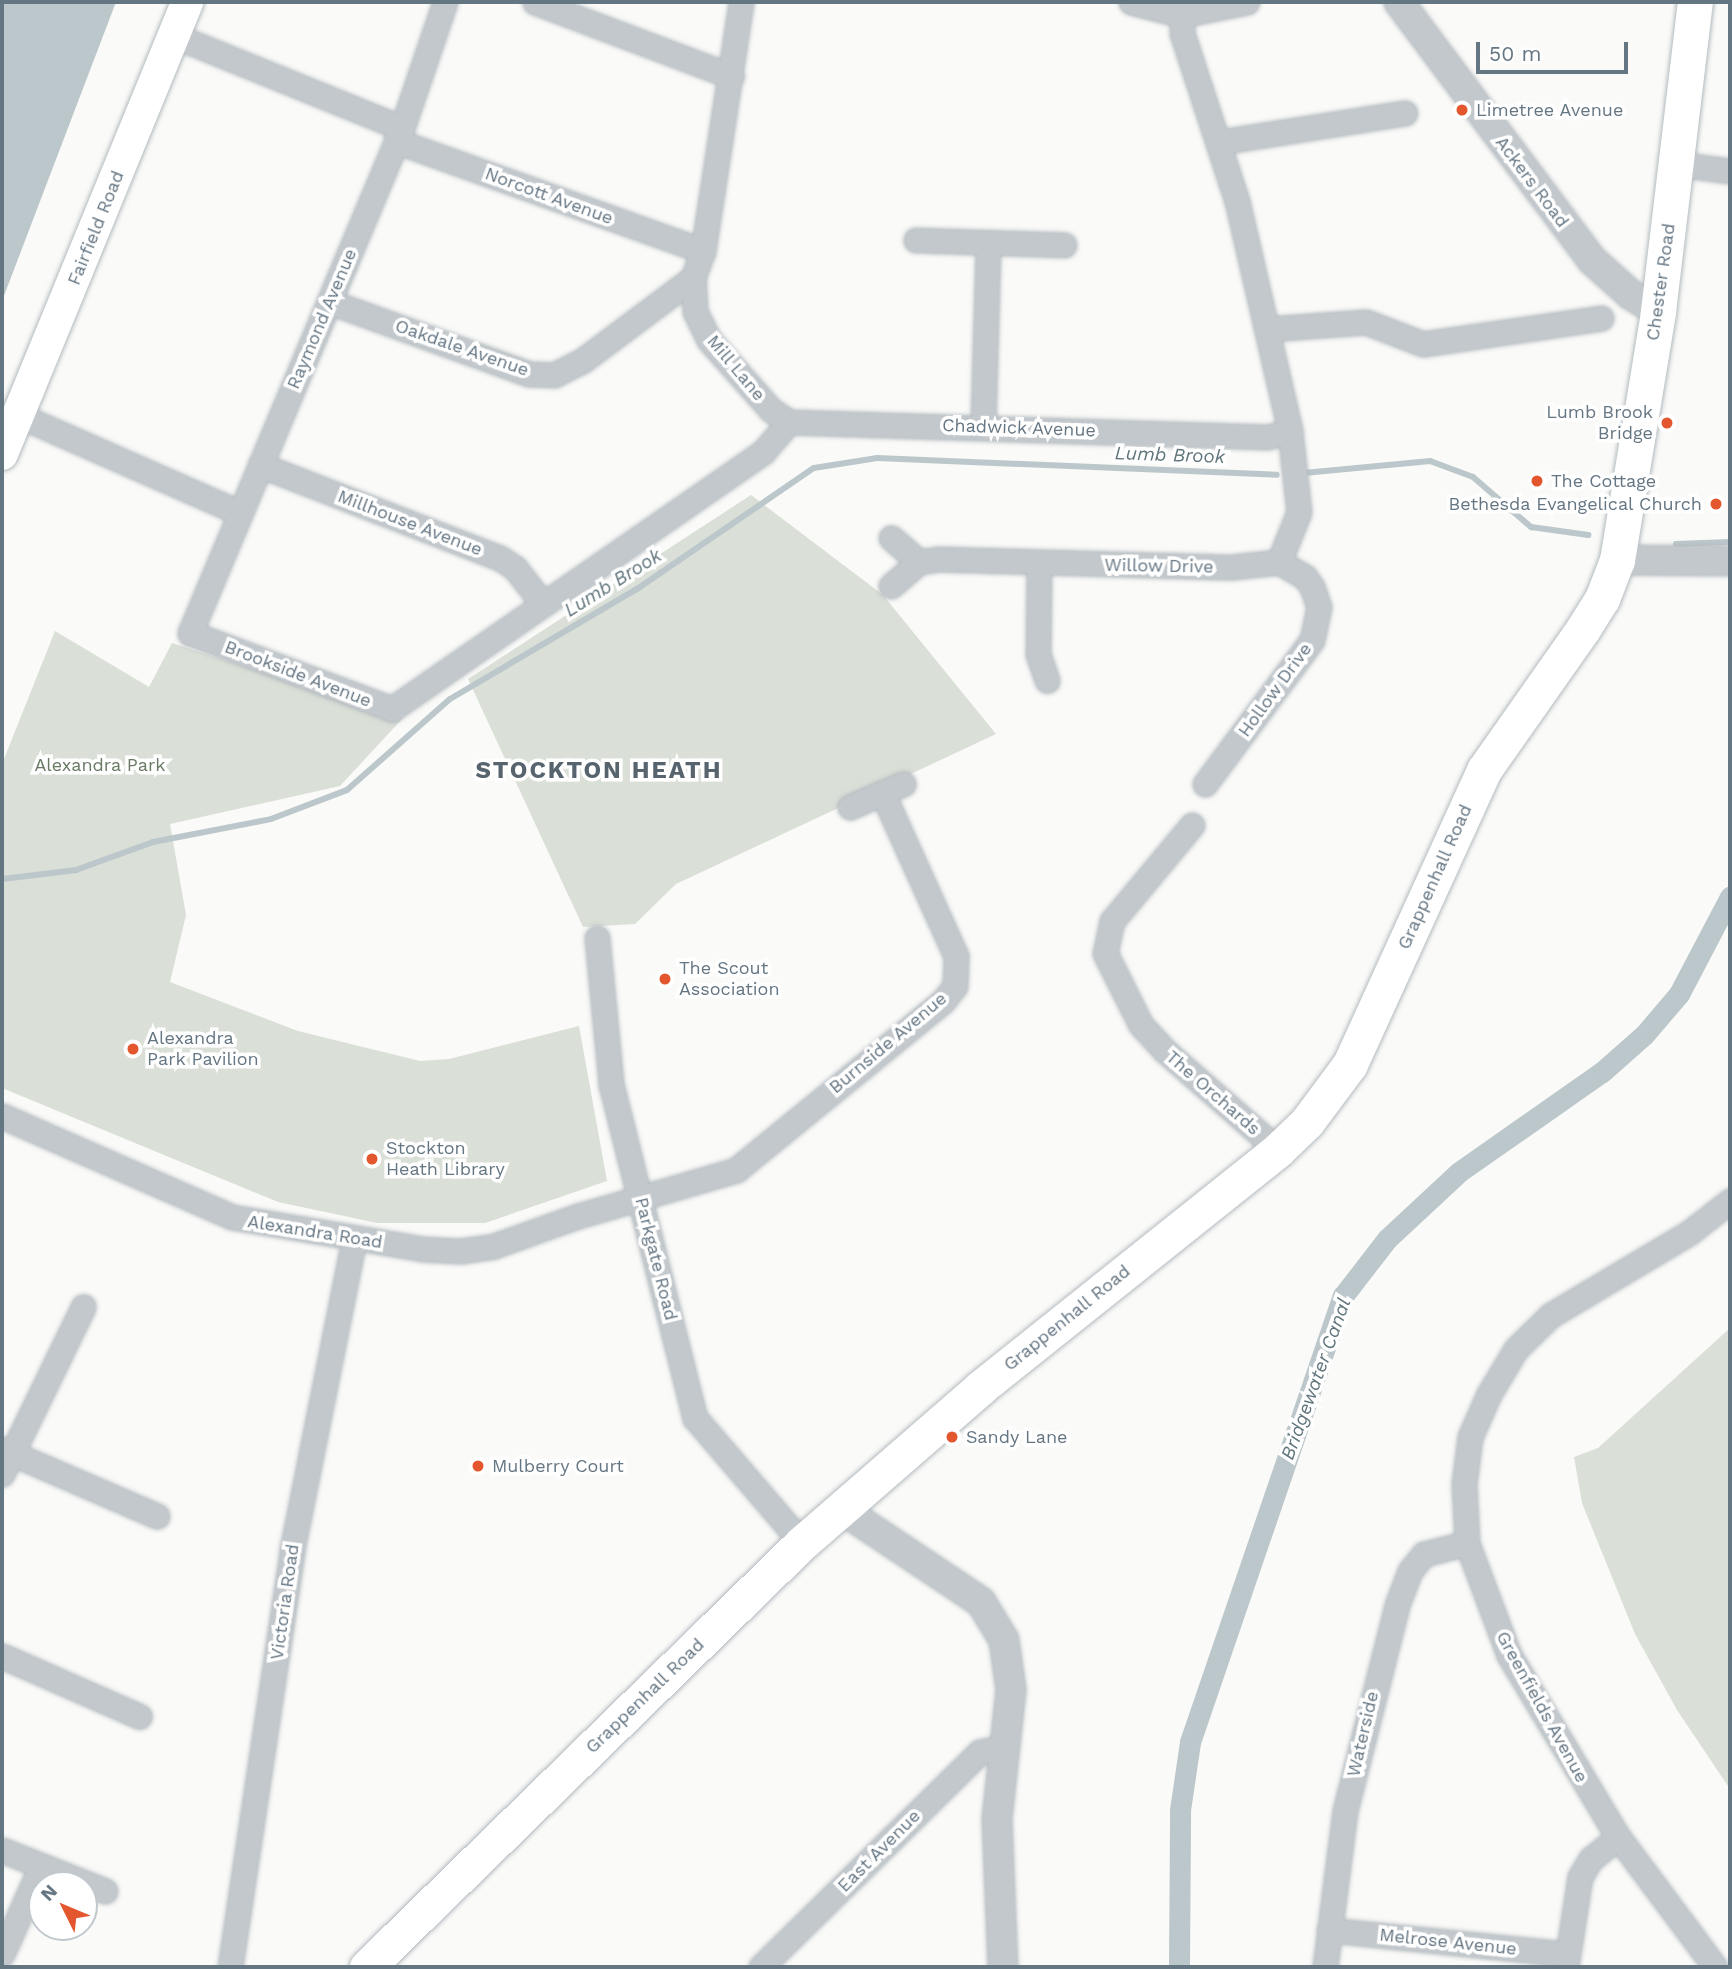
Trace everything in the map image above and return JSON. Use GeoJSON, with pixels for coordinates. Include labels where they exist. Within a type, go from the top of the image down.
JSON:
{"type":"FeatureCollection","features":[{"type":"Feature","properties":{"kind":"main road","name":"Fairfield Road"},"geometry":{"type":"LineString","coordinates":[[2,454],[187,2]]}},
{"type":"Feature","properties":{"kind":"main road","name":"Chester Road"},"geometry":{"type":"LineString","coordinates":[[1617,560],[1658,311],[1695,2]]}},
{"type":"Feature","properties":{"kind":"main road","name":"Grappenhall Road"},"geometry":{"type":"LineString","coordinates":[[367,1967],[840,1508],[1039,1340],[1278,1150],[1307,1122],[1350,1064],[1484,770],[1587,623],[1617,560]]}},
{"type":"Feature","properties":{"kind":"street","name":"Raymond Avenue"},"geometry":{"type":"LineString","coordinates":[[190,633],[399,135],[445,2]]}},
{"type":"Feature","properties":{"kind":"street"},"geometry":{"type":"LineString","coordinates":[[535,2],[731,76]]}},
{"type":"Feature","properties":{"kind":"street","name":"Mill Lane"},"geometry":{"type":"LineString","coordinates":[[741,2],[703,251],[693,278],[695,311],[709,340],[771,410],[789,422]]}},
{"type":"Feature","properties":{"kind":"street"},"geometry":{"type":"LineString","coordinates":[[1131,2],[1182,15],[1247,2]]}},
{"type":"Feature","properties":{"kind":"street","name":"Ackers Road"},"geometry":{"type":"LineString","coordinates":[[1399,2],[1592,260],[1632,295],[1658,311]]}},
{"type":"Feature","properties":{"kind":"street"},"geometry":{"type":"LineString","coordinates":[[1182,15],[1182,33],[1219,142],[1290,431],[1299,512],[1279,562]]}},
{"type":"Feature","properties":{"kind":"street","name":"Norcott Avenue"},"geometry":{"type":"LineString","coordinates":[[175,36],[399,135],[703,251]]}},
{"type":"Feature","properties":{"kind":"street"},"geometry":{"type":"LineString","coordinates":[[1219,142],[1405,113]]}},
{"type":"Feature","properties":{"kind":"street"},"geometry":{"type":"LineString","coordinates":[[1676,164],[1730,171]]}},
{"type":"Feature","properties":{"kind":"street"},"geometry":{"type":"LineString","coordinates":[[916,240],[1064,245]]}},
{"type":"Feature","properties":{"kind":"street"},"geometry":{"type":"LineString","coordinates":[[983,425],[988,244]]}},
{"type":"Feature","properties":{"kind":"street","name":"Oakdale Avenue"},"geometry":{"type":"LineString","coordinates":[[330,302],[529,374],[554,375],[582,361],[693,278]]}},
{"type":"Feature","properties":{"kind":"street"},"geometry":{"type":"LineString","coordinates":[[1267,329],[1366,322],[1423,344],[1601,318]]}},
{"type":"Feature","properties":{"kind":"street"},"geometry":{"type":"LineString","coordinates":[[18,415],[240,513]]}},
{"type":"Feature","properties":{"kind":"street"},"geometry":{"type":"LineString","coordinates":[[543,604],[763,452],[789,422]]}},
{"type":"Feature","properties":{"kind":"street","name":"Chadwick Avenue"},"geometry":{"type":"LineString","coordinates":[[789,422],[983,425],[1268,437],[1290,431]]}},
{"type":"Feature","properties":{"kind":"street","name":"Millhouse Avenue"},"geometry":{"type":"LineString","coordinates":[[260,465],[500,558],[515,568],[543,604]]}},
{"type":"Feature","properties":{"kind":"street"},"geometry":{"type":"LineString","coordinates":[[891,538],[919,562],[891,586]]}},
{"type":"Feature","properties":{"kind":"street"},"geometry":{"type":"LineString","coordinates":[[1617,560],[1730,561]]}},
{"type":"Feature","properties":{"kind":"street","name":"Willow Drive"},"geometry":{"type":"LineString","coordinates":[[919,562],[1232,567],[1279,562]]}},
{"type":"Feature","properties":{"kind":"street"},"geometry":{"type":"LineString","coordinates":[[1039,562],[1038,654],[1047,680]]}},
{"type":"Feature","properties":{"kind":"street","name":"Hollow Drive"},"geometry":{"type":"LineString","coordinates":[[1205,784],[1312,640],[1319,607],[1312,587],[1305,577],[1279,562]]}},
{"type":"Feature","properties":{"kind":"street","name":"Brookside Avenue"},"geometry":{"type":"LineString","coordinates":[[190,633],[392,709],[543,604]]}},
{"type":"Feature","properties":{"kind":"street","name":"Burnside Avenue"},"geometry":{"type":"LineString","coordinates":[[642,1200],[736,1170],[943,1001],[955,986],[956,956],[893,789],[850,807]]}},
{"type":"Feature","properties":{"kind":"street","name":"The Orchards"},"geometry":{"type":"LineString","coordinates":[[1192,825],[1112,921],[1105,953],[1142,1025],[1164,1051],[1278,1150]]}},
{"type":"Feature","properties":{"kind":"street","name":"Parkgate Road"},"geometry":{"type":"LineString","coordinates":[[597,938],[611,1084],[695,1418],[802,1543]]}},
{"type":"Feature","properties":{"kind":"street","name":"Alexandra Road"},"geometry":{"type":"LineString","coordinates":[[2,1116],[216,1212],[354,1239],[460,1251],[494,1246],[578,1216],[642,1200]]}},
{"type":"Feature","properties":{"kind":"street","name":"Greenfields Avenue"},"geometry":{"type":"LineString","coordinates":[[1715,1967],[1618,1837],[1509,1655],[1467,1543],[1464,1484],[1470,1437],[1489,1394],[1516,1349],[1551,1315],[1690,1232],[1730,1201]]}},
{"type":"Feature","properties":{"kind":"street","name":"Victoria Road"},"geometry":{"type":"LineString","coordinates":[[230,1967],[292,1550],[354,1239]]}},
{"type":"Feature","properties":{"kind":"street"},"geometry":{"type":"LineString","coordinates":[[83,1307],[5,1458],[156,1516]]}},
{"type":"Feature","properties":{"kind":"street"},"geometry":{"type":"LineString","coordinates":[[840,1508],[873,1534],[954,1581],[981,1602],[994,1620],[1009,1662],[997,1819],[1003,1967]]}},
{"type":"Feature","properties":{"kind":"street","name":"Waterside"},"geometry":{"type":"LineString","coordinates":[[1325,1967],[1345,1811],[1375,1678],[1397,1605],[1410,1571],[1424,1554],[1467,1543]]}},
{"type":"Feature","properties":{"kind":"street"},"geometry":{"type":"LineString","coordinates":[[2,1656],[139,1716]]}},
{"type":"Feature","properties":{"kind":"street","name":"East Avenue"},"geometry":{"type":"LineString","coordinates":[[761,1967],[980,1752],[1004,1747]]}},
{"type":"Feature","properties":{"kind":"street"},"geometry":{"type":"LineString","coordinates":[[1566,1961],[1580,1877],[1591,1859],[1618,1837]]}},
{"type":"Feature","properties":{"kind":"street"},"geometry":{"type":"LineString","coordinates":[[2,1850],[105,1891]]}},
{"type":"Feature","properties":{"kind":"street"},"geometry":{"type":"LineString","coordinates":[[2,1954],[41,1867]]}},
{"type":"Feature","properties":{"kind":"street","name":"Melrose Avenue"},"geometry":{"type":"LineString","coordinates":[[1329,1930],[1566,1961]]}},
{"type":"Feature","properties":{"kind":"green space"},"geometry":{"type":"Polygon","coordinates":[[[751,495],[883,595],[996,734],[676,884],[635,924],[583,927],[468,679],[751,495]]]}},
{"type":"Feature","properties":{"kind":"green space","name":"Alexandra Park"},"geometry":{"type":"Polygon","coordinates":[[[55,631],[149,687],[172,643],[403,718],[340,786],[170,824],[186,915],[170,982],[298,1031],[420,1061],[449,1059],[579,1026],[607,1181],[485,1223],[377,1223],[278,1202],[2,1088],[2,764],[55,631]]]}},
{"type":"Feature","properties":{"kind":"green space"},"geometry":{"type":"Polygon","coordinates":[[[1730,1328],[1730,1789],[1677,1710],[1635,1634],[1582,1503],[1574,1457],[1598,1448],[1730,1328]]]}},
{"type":"Feature","properties":{"kind":"shaded area"},"geometry":{"type":"Polygon","coordinates":[[[2,2],[116,2],[2,301],[2,2]]]}},
{"type":"Feature","properties":{"kind":"waterway","name":"Lumb Brook"},"geometry":{"type":"LineString","coordinates":[[2,879],[76,870],[153,842],[271,819],[347,790],[450,699],[637,589],[814,468],[877,458],[1277,475]]}},
{"type":"Feature","properties":{"kind":"waterway","name":"Lumb Brook"},"geometry":{"type":"LineString","coordinates":[[1304,473],[1430,461],[1473,477],[1531,527],[1588,535]]}},
{"type":"Feature","properties":{"kind":"waterway"},"geometry":{"type":"LineString","coordinates":[[1676,544],[1730,542]]}},
{"type":"Feature","properties":{"kind":"waterway","name":"Bridgewater Canal"},"geometry":{"type":"LineString","coordinates":[[1179,1967],[1180,1810],[1190,1742],[1343,1296],[1387,1239],[1459,1172],[1602,1072],[1644,1035],[1679,994],[1730,897]]}},
{"type":"Feature","properties":{"kind":"place","name":"Limetree Avenue"},"geometry":{"type":"Point","coordinates":[1462,110]}},
{"type":"Feature","properties":{"kind":"place","name":"Lumb Brook Bridge"},"geometry":{"type":"Point","coordinates":[1667,423]}},
{"type":"Feature","properties":{"kind":"place","name":"The Cottage"},"geometry":{"type":"Point","coordinates":[1537,481]}},
{"type":"Feature","properties":{"kind":"place","name":"Bethesda Evangelical Church"},"geometry":{"type":"Point","coordinates":[1716,504]}},
{"type":"Feature","properties":{"kind":"place","name":"The Scout Association"},"geometry":{"type":"Point","coordinates":[665,979]}},
{"type":"Feature","properties":{"kind":"place","name":"Alexandra Park Pavilion"},"geometry":{"type":"Point","coordinates":[133,1049]}},
{"type":"Feature","properties":{"kind":"place","name":"Stockton Heath Library"},"geometry":{"type":"Point","coordinates":[372,1159]}},
{"type":"Feature","properties":{"kind":"place","name":"Sandy Lane"},"geometry":{"type":"Point","coordinates":[952,1437]}},
{"type":"Feature","properties":{"kind":"place","name":"Mulberry Court"},"geometry":{"type":"Point","coordinates":[478,1466]}},
{"type":"Feature","properties":{"kind":"district","name":"STOCKTON HEATH"},"geometry":{"type":"Point","coordinates":[599,771]}}]}
